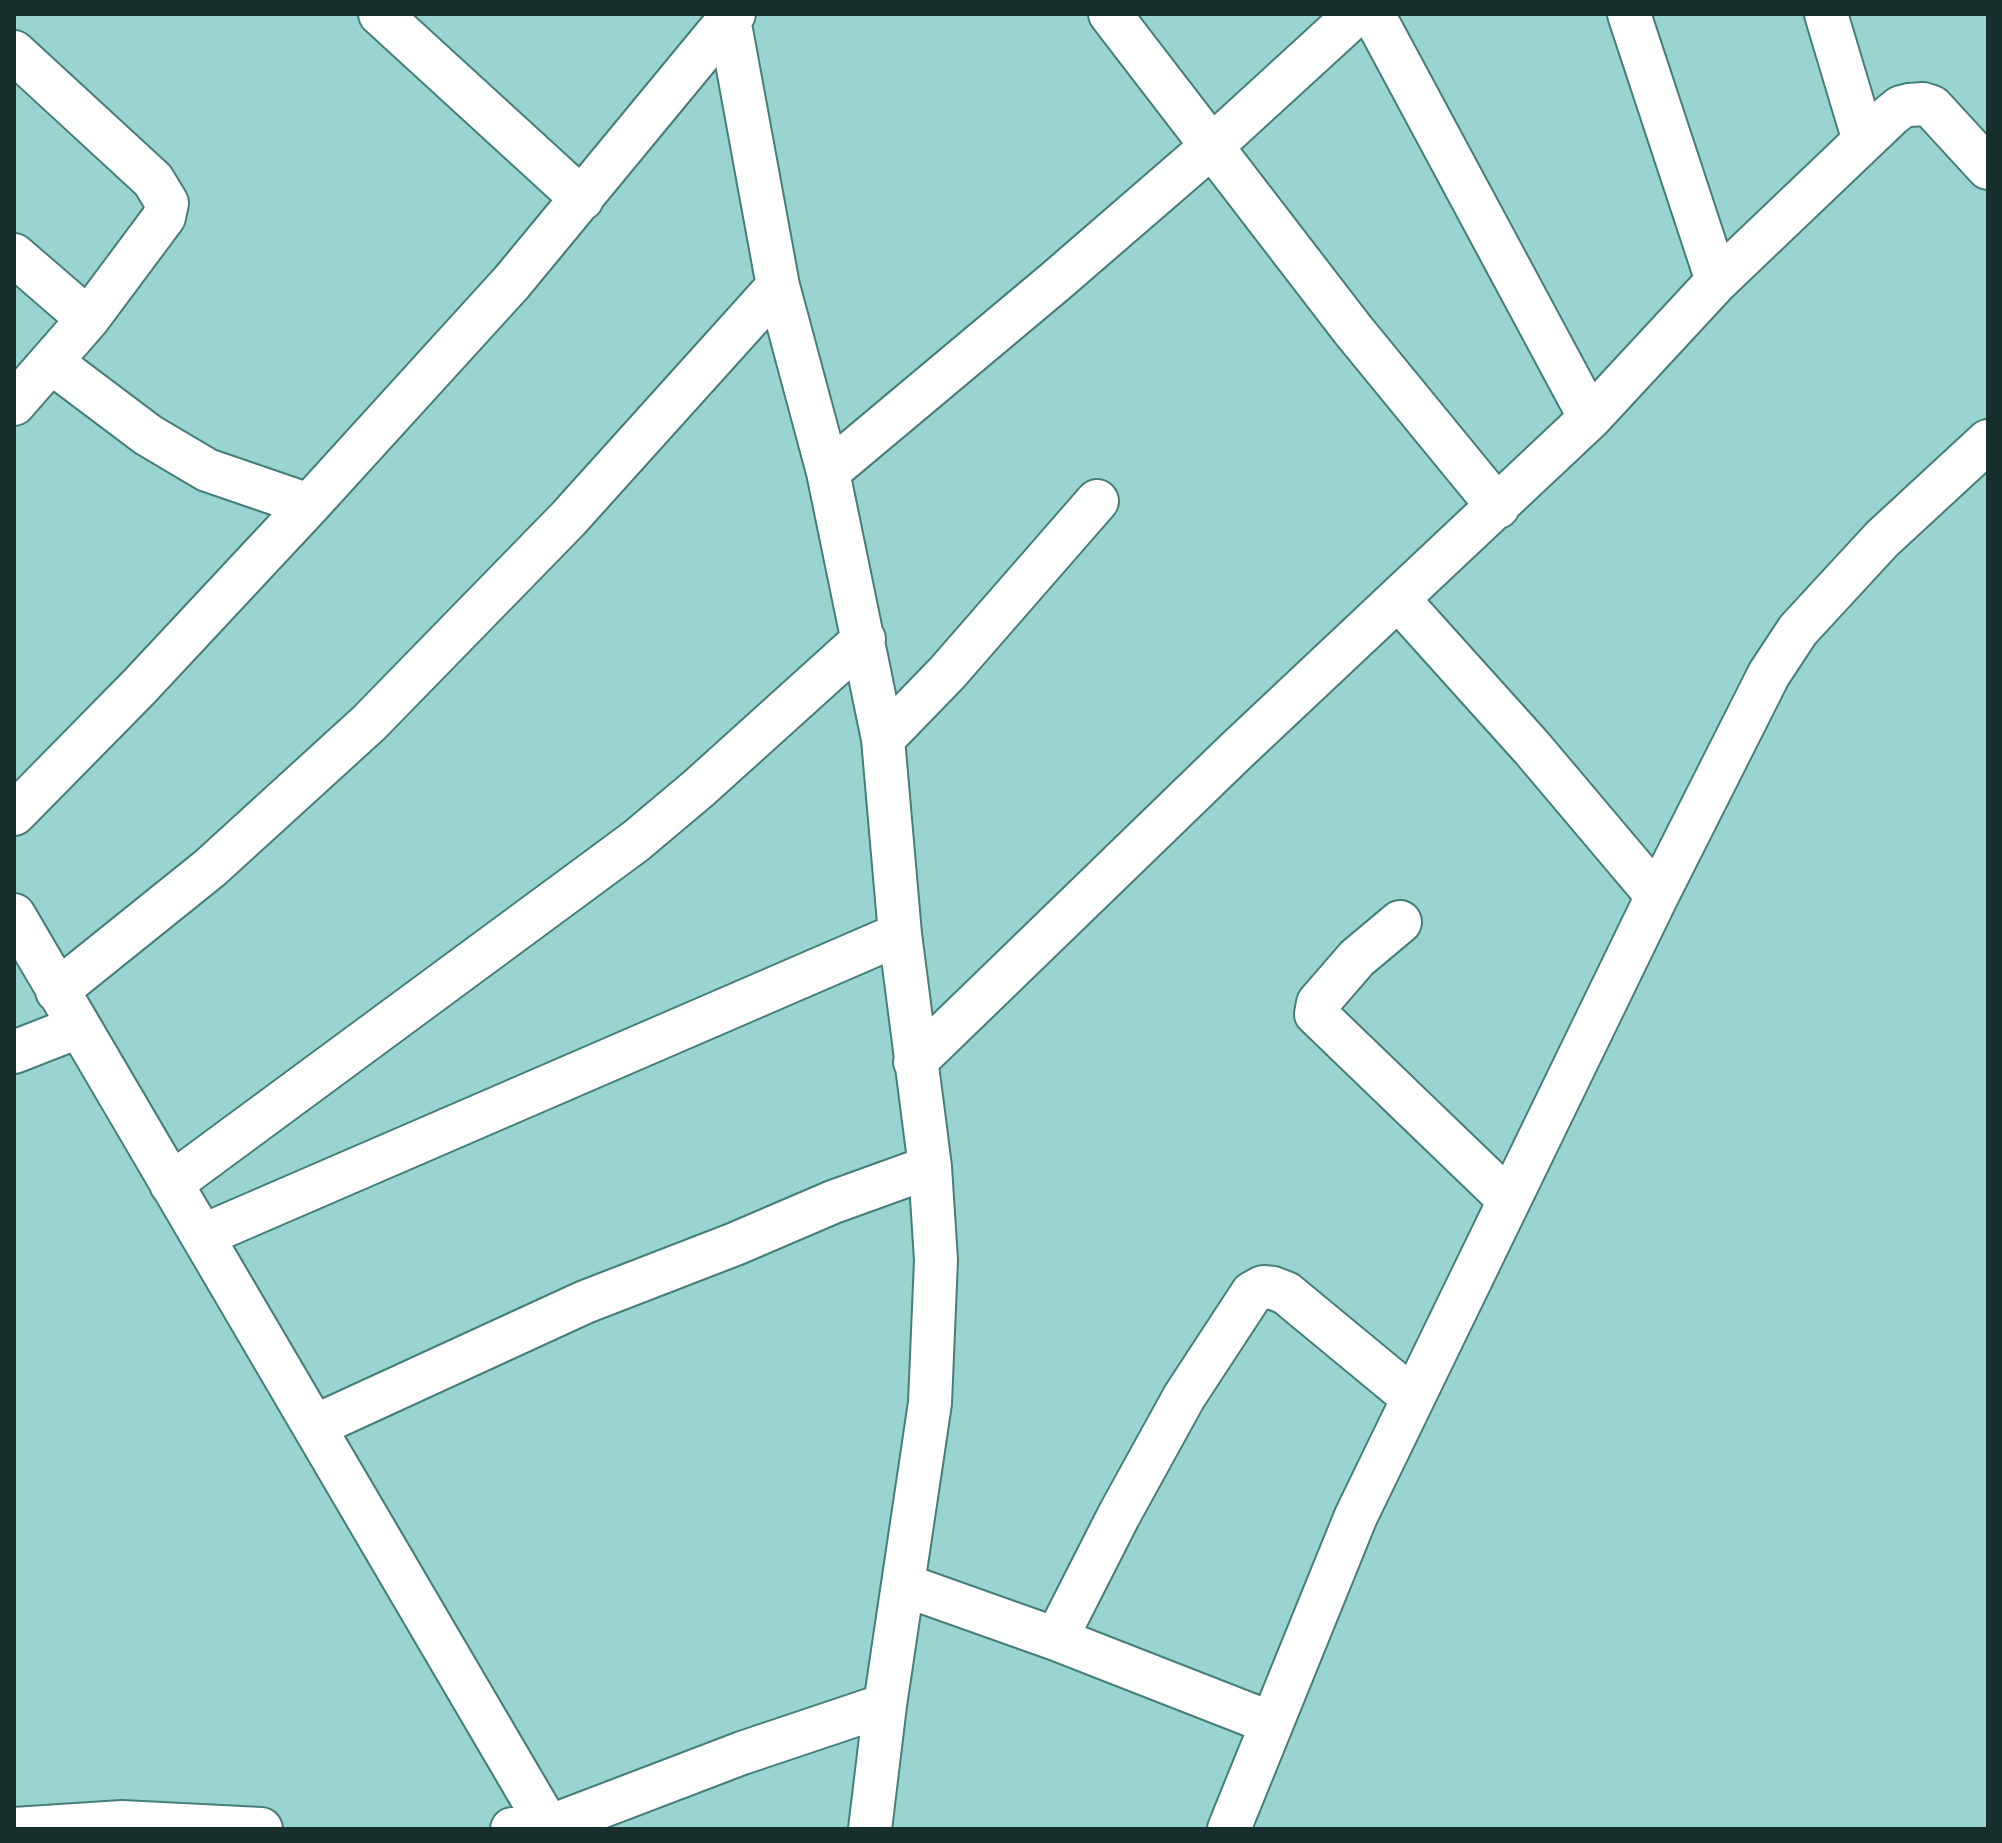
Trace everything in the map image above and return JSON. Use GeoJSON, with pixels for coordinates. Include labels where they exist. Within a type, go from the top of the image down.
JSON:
{"type":"FeatureCollection","features":[{"type":"Feature","properties":{"kind":"street"},"geometry":{"type":"LineString","coordinates":[[380,14],[582,199]]}},
{"type":"Feature","properties":{"kind":"street"},"geometry":{"type":"LineString","coordinates":[[1110,14],[1353,330],[1498,507]]}},
{"type":"Feature","properties":{"kind":"street"},"geometry":{"type":"LineString","coordinates":[[828,472],[1212,146],[1356,14]]}},
{"type":"Feature","properties":{"kind":"street"},"geometry":{"type":"LineString","coordinates":[[1373,14],[1590,418]]}},
{"type":"Feature","properties":{"kind":"street"},"geometry":{"type":"LineString","coordinates":[[1629,14],[1717,281]]}},
{"type":"Feature","properties":{"kind":"street"},"geometry":{"type":"LineString","coordinates":[[1826,14],[1864,141]]}},
{"type":"Feature","properties":{"kind":"street"},"geometry":{"type":"LineString","coordinates":[[14,814],[139,687],[512,282],[732,17]]}},
{"type":"Feature","properties":{"kind":"street"},"geometry":{"type":"LineString","coordinates":[[732,17],[778,286],[828,472],[883,739],[900,934],[930,1167],[936,1260],[930,1403],[885,1705],[870,1829]]}},
{"type":"Feature","properties":{"kind":"street"},"geometry":{"type":"LineString","coordinates":[[14,52],[153,180],[167,203],[164,217],[88,319],[14,404]]}},
{"type":"Feature","properties":{"kind":"street"},"geometry":{"type":"LineString","coordinates":[[915,1062],[1177,806],[1590,418],[1717,281],[1901,107],[1927,104],[1936,110],[1988,168]]}},
{"type":"Feature","properties":{"kind":"street"},"geometry":{"type":"LineString","coordinates":[[14,255],[88,319]]}},
{"type":"Feature","properties":{"kind":"street"},"geometry":{"type":"LineString","coordinates":[[57,991],[210,868],[369,723],[568,519],[778,286]]}},
{"type":"Feature","properties":{"kind":"street"},"geometry":{"type":"LineString","coordinates":[[51,362],[148,435],[207,470],[309,505]]}},
{"type":"Feature","properties":{"kind":"street"},"geometry":{"type":"LineString","coordinates":[[1229,1829],[1356,1516],[1657,896],[1769,674],[1798,630],[1882,539],[1988,441]]}},
{"type":"Feature","properties":{"kind":"street"},"geometry":{"type":"LineString","coordinates":[[883,739],[947,673],[1097,501]]}},
{"type":"Feature","properties":{"kind":"street"},"geometry":{"type":"LineString","coordinates":[[1398,599],[1532,748],[1657,896]]}},
{"type":"Feature","properties":{"kind":"street"},"geometry":{"type":"LineString","coordinates":[[171,1184],[636,841],[864,639]]}},
{"type":"Feature","properties":{"kind":"street"},"geometry":{"type":"LineString","coordinates":[[14,915],[315,1426],[537,1828],[885,1705]]}},
{"type":"Feature","properties":{"kind":"street"},"geometry":{"type":"LineString","coordinates":[[1400,922],[1357,958],[1318,1003],[1316,1014],[1509,1200]]}},
{"type":"Feature","properties":{"kind":"street"},"geometry":{"type":"LineString","coordinates":[[204,1235],[900,934]]}},
{"type":"Feature","properties":{"kind":"street"},"geometry":{"type":"LineString","coordinates":[[14,1052],[78,1027]]}},
{"type":"Feature","properties":{"kind":"street"},"geometry":{"type":"LineString","coordinates":[[315,1426],[585,1302],[833,1202],[930,1167]]}},
{"type":"Feature","properties":{"kind":"street"},"geometry":{"type":"LineString","coordinates":[[1056,1639],[1184,1397],[1252,1293],[1263,1287],[1286,1293],[1413,1398]]}},
{"type":"Feature","properties":{"kind":"street"},"geometry":{"type":"LineString","coordinates":[[904,1585],[1056,1639],[1271,1723]]}},
{"type":"Feature","properties":{"kind":"street"},"geometry":{"type":"LineString","coordinates":[[14,1829],[122,1826],[261,1829]]}}]}
